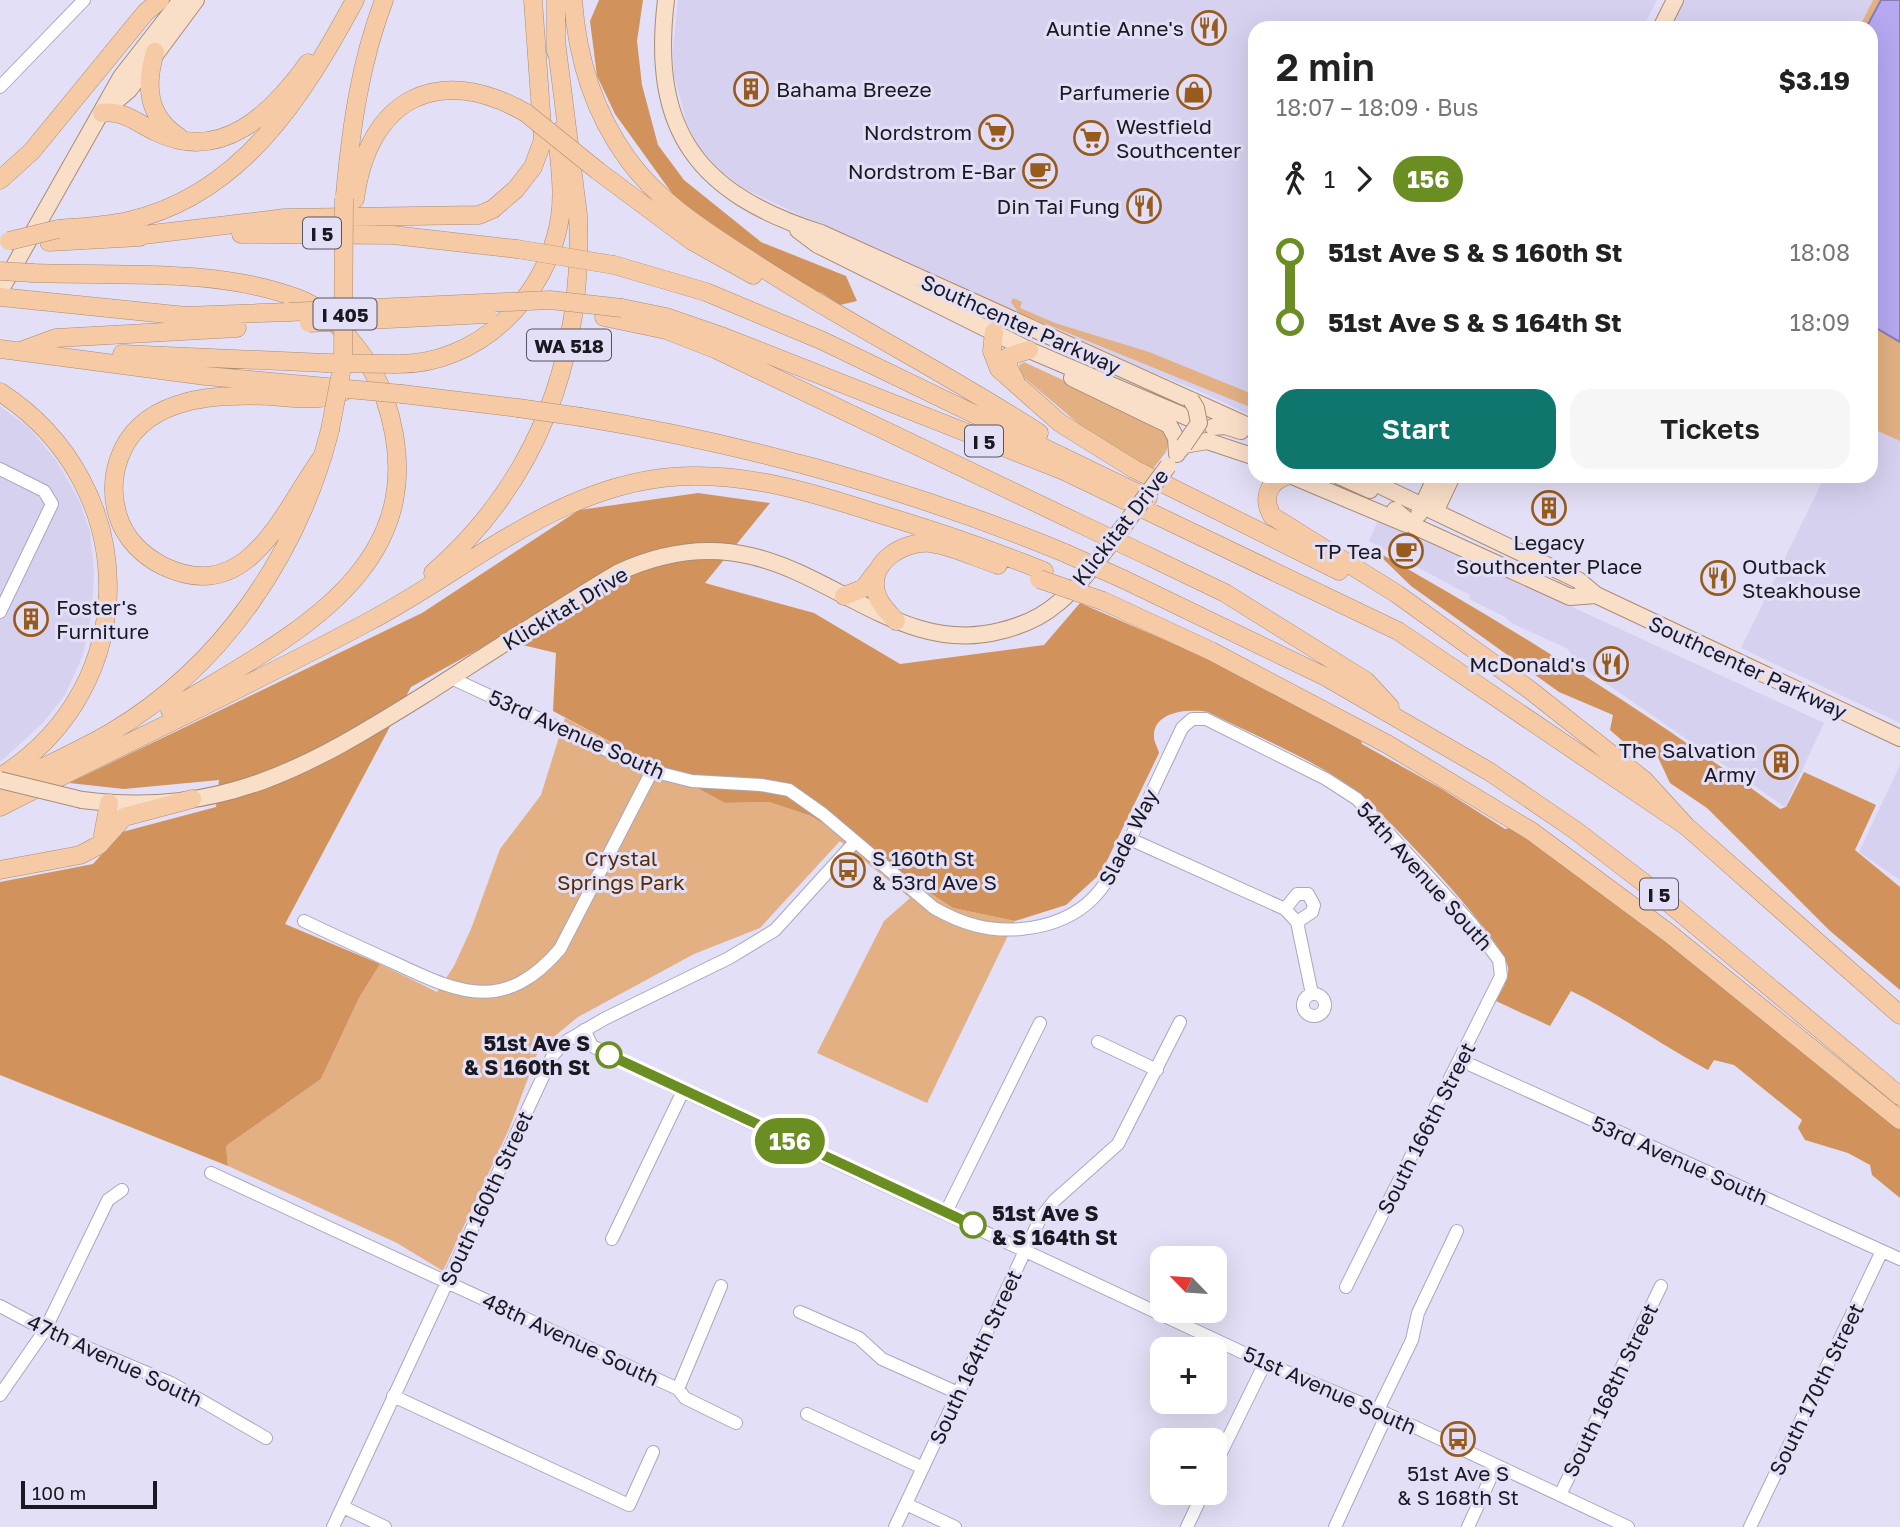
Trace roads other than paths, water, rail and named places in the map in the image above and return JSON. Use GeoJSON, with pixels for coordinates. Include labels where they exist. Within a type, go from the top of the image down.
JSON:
{"type":"FeatureCollection","features":[{"type":"Feature","properties":{"kind":"highway"},"geometry":{"type":"LineString","coordinates":[[0,180],[32,151],[145,13],[160,0]]}},
{"type":"Feature","properties":{"kind":"highway"},"geometry":{"type":"LineString","coordinates":[[102,113],[123,114],[159,134],[185,141],[197,143],[223,139],[248,127],[265,114],[303,69],[354,0]]}},
{"type":"Feature","properties":{"kind":"highway"},"geometry":{"type":"LineString","coordinates":[[5,241],[128,221],[170,207],[190,197],[242,162],[262,142],[304,89],[354,0]]}},
{"type":"Feature","properties":{"kind":"highway","name":"I 405"},"geometry":{"type":"LineString","coordinates":[[323,456],[343,362],[353,114],[367,53],[384,0]]}},
{"type":"Feature","properties":{"kind":"highway"},"geometry":{"type":"LineString","coordinates":[[127,237],[285,218],[463,217],[493,209],[525,178],[539,154],[542,139],[533,0]]}},
{"type":"Feature","properties":{"kind":"highway"},"geometry":{"type":"LineString","coordinates":[[88,361],[113,354],[395,364],[444,357],[478,342],[519,307],[538,279],[554,243],[562,201],[555,104],[556,0]]}},
{"type":"Feature","properties":{"kind":"highway"},"geometry":{"type":"LineString","coordinates":[[573,0],[582,63],[604,122],[627,159],[652,188],[690,220],[759,266],[973,391],[1087,467]]}},
{"type":"Feature","properties":{"kind":"highway","name":"WA 518"},"geometry":{"type":"LineString","coordinates":[[0,807],[369,622],[462,548],[515,481],[545,424],[561,377],[571,335],[580,245],[575,180],[556,41]]}},
{"type":"Feature","properties":{"kind":"highway"},"geometry":{"type":"LineString","coordinates":[[155,52],[148,82],[152,105],[163,124],[185,141]]}},
{"type":"Feature","properties":{"kind":"highway"},"geometry":{"type":"LineString","coordinates":[[350,198],[375,133],[394,112],[419,97],[450,90],[476,91],[503,100],[526,113],[598,172],[707,250],[930,367]]}},
{"type":"Feature","properties":{"kind":"highway","name":"I 5"},"geometry":{"type":"LineString","coordinates":[[54,235],[127,237],[278,233],[393,234],[517,249],[614,265],[683,283],[760,313],[1087,467],[1410,638],[1686,826],[1900,1015]]}},
{"type":"Feature","properties":{"kind":"highway"},"geometry":{"type":"LineString","coordinates":[[0,271],[206,279],[256,285],[300,299],[340,328],[379,379],[391,417],[396,460],[394,499],[387,525],[370,560],[351,587],[328,609],[75,769]]}},
{"type":"Feature","properties":{"kind":"highway","name":"I 5"},"geometry":{"type":"LineString","coordinates":[[0,297],[186,316],[290,318],[589,313],[666,330],[715,349],[1225,593],[1366,681],[1399,718]]}},
{"type":"Feature","properties":{"kind":"highway","name":"I 5"},"geometry":{"type":"LineString","coordinates":[[11,350],[56,338],[550,300],[622,308],[666,317],[724,337],[1063,471],[1335,600]]}},
{"type":"Feature","properties":{"kind":"highway"},"geometry":{"type":"LineString","coordinates":[[994,332],[992,351],[996,364],[1060,423],[1134,469],[1324,563],[1440,626]]}},
{"type":"Feature","properties":{"kind":"highway","name":"I 5"},"geometry":{"type":"LineString","coordinates":[[11,350],[326,393],[348,389],[402,394],[581,417],[762,453],[850,477],[998,525],[1204,616],[1399,718],[1490,772],[1575,830],[1653,889],[1900,1096]]}},
{"type":"Feature","properties":{"kind":"highway"},"geometry":{"type":"LineString","coordinates":[[1019,386],[1007,361],[1012,353],[1029,350]]}},
{"type":"Feature","properties":{"kind":"highway"},"geometry":{"type":"LineString","coordinates":[[0,392],[48,430],[81,474],[94,502],[107,563],[102,639],[93,668],[79,696],[40,746],[0,779]]}},
{"type":"Feature","properties":{"kind":"highway"},"geometry":{"type":"LineString","coordinates":[[323,456],[263,547],[239,565],[222,572],[183,573],[153,560],[135,545],[118,517],[114,481],[118,460],[136,430],[157,414],[189,401],[214,397],[326,393]]}},
{"type":"Feature","properties":{"kind":"highway"},"geometry":{"type":"LineString","coordinates":[[0,789],[110,733],[167,693],[232,630],[281,559],[299,522],[323,456]]}},
{"type":"Feature","properties":{"kind":"highway"},"geometry":{"type":"LineString","coordinates":[[369,622],[518,528],[608,489],[656,478],[727,478],[787,487],[973,543],[1211,652],[1387,744],[1531,831],[1670,934],[1900,1119]]}},
{"type":"Feature","properties":{"kind":"highway"},"geometry":{"type":"LineString","coordinates":[[1274,483],[1269,489],[1267,508],[1272,516],[1396,594],[1530,690],[1644,780],[1686,826]]}},
{"type":"Feature","properties":{"kind":"highway"},"geometry":{"type":"LineString","coordinates":[[844,596],[863,588],[880,566],[905,547],[933,543],[1041,575]]}},
{"type":"Feature","properties":{"kind":"highway"},"geometry":{"type":"LineString","coordinates":[[880,566],[875,578],[876,592],[896,621]]}},
{"type":"Feature","properties":{"kind":"highway"},"geometry":{"type":"LineString","coordinates":[[0,870],[80,855],[99,845],[110,829],[124,817],[192,799]]}},
{"type":"Feature","properties":{"kind":"highway"},"geometry":{"type":"LineString","coordinates":[[99,845],[109,803]]}},
{"type":"Feature","properties":{"kind":"main road"},"geometry":{"type":"LineString","coordinates":[[0,290],[121,77],[181,0]]}},
{"type":"Feature","properties":{"kind":"main road"},"geometry":{"type":"LineString","coordinates":[[102,113],[129,90],[196,0]]}},
{"type":"Feature","properties":{"kind":"main road","name":"Southcenter Parkway"},"geometry":{"type":"LineString","coordinates":[[666,0],[662,57],[666,92],[675,121],[694,157],[718,181],[786,222],[818,245],[1029,350],[1189,418]]}},
{"type":"Feature","properties":{"kind":"main road"},"geometry":{"type":"LineString","coordinates":[[1664,21],[1675,0]]}},
{"type":"Feature","properties":{"kind":"main road","name":"Southcenter Parkway"},"geometry":{"type":"LineString","coordinates":[[786,222],[821,233],[1248,426]]}},
{"type":"Feature","properties":{"kind":"main road"},"geometry":{"type":"LineString","coordinates":[[1029,350],[1052,368],[1169,425],[1176,438],[1176,455]]}},
{"type":"Feature","properties":{"kind":"main road","name":"Klickitat Drive"},"geometry":{"type":"LineString","coordinates":[[0,779],[82,800],[109,803],[192,799],[253,786],[308,764],[617,573],[672,554],[713,551],[754,556],[896,621],[936,633],[966,636],[995,632],[1028,621],[1058,603],[1098,561],[1199,424],[1196,408],[1191,400]]}},
{"type":"Feature","properties":{"kind":"main road"},"geometry":{"type":"LineString","coordinates":[[1176,455],[1213,427],[1230,418]]}},
{"type":"Feature","properties":{"kind":"main road"},"geometry":{"type":"LineString","coordinates":[[1213,427],[1225,426],[1248,435]]}},
{"type":"Feature","properties":{"kind":"main road"},"geometry":{"type":"LineString","coordinates":[[1228,435],[1248,445]]}},
{"type":"Feature","properties":{"kind":"main road"},"geometry":{"type":"LineString","coordinates":[[1176,455],[1206,441],[1248,455]]}},
{"type":"Feature","properties":{"kind":"main road"},"geometry":{"type":"LineString","coordinates":[[1308,483],[1392,520],[1423,514],[1447,483]]}},
{"type":"Feature","properties":{"kind":"main road","name":"Southcenter Parkway"},"geometry":{"type":"LineString","coordinates":[[1333,483],[1395,510],[1423,514],[1552,568],[1577,580],[1596,596],[1900,738]]}},
{"type":"Feature","properties":{"kind":"main road"},"geometry":{"type":"LineString","coordinates":[[1354,483],[1423,514]]}},
{"type":"Feature","properties":{"kind":"main road","name":"Southcenter Parkway"},"geometry":{"type":"LineString","coordinates":[[1372,483],[1495,563],[1570,597],[1596,596]]}},
{"type":"Feature","properties":{"kind":"main road"},"geometry":{"type":"LineString","coordinates":[[1423,514],[1434,483]]}},
{"type":"Feature","properties":{"kind":"main road"},"geometry":{"type":"LineString","coordinates":[[1495,563],[1503,558],[1517,564],[1552,568]]}},
{"type":"Feature","properties":{"kind":"street"},"geometry":{"type":"LineString","coordinates":[[0,87],[84,0]]}},
{"type":"Feature","properties":{"kind":"street"},"geometry":{"type":"LineString","coordinates":[[0,469],[44,491],[52,504],[0,612]]}},
{"type":"Feature","properties":{"kind":"street","name":"53rd Avenue South"},"geometry":{"type":"LineString","coordinates":[[451,678],[652,771],[692,782],[761,785],[789,790],[823,814],[854,843]]}},
{"type":"Feature","properties":{"kind":"street","name":"Slade Way"},"geometry":{"type":"LineString","coordinates":[[854,843],[922,899],[953,919],[975,927],[1010,930],[1056,923],[1092,901],[1112,876],[1182,728],[1192,719]]}},
{"type":"Feature","properties":{"kind":"street","name":"54th Avenue South"},"geometry":{"type":"LineString","coordinates":[[1192,719],[1206,719],[1326,779],[1357,799],[1472,924],[1499,960],[1501,969]]}},
{"type":"Feature","properties":{"kind":"street"},"geometry":{"type":"LineString","coordinates":[[304,922],[456,990],[480,992],[504,989],[536,974],[547,964],[570,932],[652,771]]}},
{"type":"Feature","properties":{"kind":"street"},"geometry":{"type":"LineString","coordinates":[[1130,839],[1285,909],[1297,922],[1312,994]]}},
{"type":"Feature","properties":{"kind":"street","name":"South 160th Street"},"geometry":{"type":"LineString","coordinates":[[333,1527],[545,1068],[565,1042],[584,1030],[729,958],[775,930],[854,843]]}},
{"type":"Feature","properties":{"kind":"street"},"geometry":{"type":"LineString","coordinates":[[1285,909],[1297,894],[1308,894],[1314,905],[1312,912],[1297,922]]}},
{"type":"Feature","properties":{"kind":"street","name":"South 166th Street"},"geometry":{"type":"LineString","coordinates":[[1346,1287],[1502,976],[1501,969]]}},
{"type":"Feature","properties":{"kind":"street","name":"South 164th Street"},"geometry":{"type":"LineString","coordinates":[[895,1527],[956,1392],[1047,1208],[1118,1143],[1180,1022]]}},
{"type":"Feature","properties":{"kind":"street"},"geometry":{"type":"LineString","coordinates":[[946,1212],[1040,1023]]}},
{"type":"Feature","properties":{"kind":"street","name":"51st Avenue South"},"geometry":{"type":"LineString","coordinates":[[584,1030],[592,1046],[682,1091],[1265,1363],[1383,1412],[1628,1527]]}},
{"type":"Feature","properties":{"kind":"street"},"geometry":{"type":"LineString","coordinates":[[1098,1042],[1157,1070]]}},
{"type":"Feature","properties":{"kind":"street","name":"53rd Avenue South"},"geometry":{"type":"LineString","coordinates":[[1460,1060],[1900,1259]]}},
{"type":"Feature","properties":{"kind":"street"},"geometry":{"type":"LineString","coordinates":[[612,1239],[682,1091]]}},
{"type":"Feature","properties":{"kind":"street","name":"48th Avenue South"},"geometry":{"type":"LineString","coordinates":[[211,1173],[678,1389],[685,1398],[736,1423]]}},
{"type":"Feature","properties":{"kind":"street"},"geometry":{"type":"LineString","coordinates":[[0,1395],[45,1330],[108,1200],[122,1190]]}},
{"type":"Feature","properties":{"kind":"street"},"geometry":{"type":"LineString","coordinates":[[1335,1527],[1412,1340],[1418,1313],[1457,1231]]}},
{"type":"Feature","properties":{"kind":"street","name":"South 170th Street"},"geometry":{"type":"LineString","coordinates":[[1750,1527],[1882,1251]]}},
{"type":"Feature","properties":{"kind":"street"},"geometry":{"type":"LineString","coordinates":[[678,1389],[721,1286]]}},
{"type":"Feature","properties":{"kind":"street","name":"South 168th Street"},"geometry":{"type":"LineString","coordinates":[[1560,1495],[1661,1286]]}},
{"type":"Feature","properties":{"kind":"street","name":"47th Avenue South"},"geometry":{"type":"LineString","coordinates":[[0,1306],[45,1330],[171,1383],[266,1438]]}},
{"type":"Feature","properties":{"kind":"street"},"geometry":{"type":"LineString","coordinates":[[800,1312],[859,1338],[882,1359],[956,1392]]}},
{"type":"Feature","properties":{"kind":"street"},"geometry":{"type":"LineString","coordinates":[[1227,1440],[1265,1363]]}},
{"type":"Feature","properties":{"kind":"street"},"geometry":{"type":"LineString","coordinates":[[393,1396],[629,1505],[653,1452]]}},
{"type":"Feature","properties":{"kind":"street"},"geometry":{"type":"LineString","coordinates":[[807,1415],[923,1468]]}},
{"type":"Feature","properties":{"kind":"street"},"geometry":{"type":"LineString","coordinates":[[1468,1527],[1496,1466]]}},
{"type":"Feature","properties":{"kind":"street"},"geometry":{"type":"LineString","coordinates":[[906,1504],[956,1527]]}},
{"type":"Feature","properties":{"kind":"street"},"geometry":{"type":"LineString","coordinates":[[1187,1527],[1197,1505]]}},
{"type":"Feature","properties":{"kind":"street"},"geometry":{"type":"LineString","coordinates":[[342,1507],[385,1527]]}},
{"type":"Feature","properties":{"kind":"place","name":"Auntie Anne's"},"geometry":{"type":"Point","coordinates":[1209,28]}},
{"type":"Feature","properties":{"kind":"place","name":"Bahama Breeze"},"geometry":{"type":"Point","coordinates":[751,89]}},
{"type":"Feature","properties":{"kind":"place","name":"Parfumerie"},"geometry":{"type":"Point","coordinates":[1194,92]}},
{"type":"Feature","properties":{"kind":"place","name":"Nordstrom"},"geometry":{"type":"Point","coordinates":[996,132]}},
{"type":"Feature","properties":{"kind":"place","name":"Westfield Southcenter"},"geometry":{"type":"Point","coordinates":[1091,138]}},
{"type":"Feature","properties":{"kind":"place","name":"Nordstrom E-Bar"},"geometry":{"type":"Point","coordinates":[1040,171]}},
{"type":"Feature","properties":{"kind":"place","name":"Din Tai Fung"},"geometry":{"type":"Point","coordinates":[1144,206]}},
{"type":"Feature","properties":{"kind":"place","name":"Legacy Southcenter Place"},"geometry":{"type":"Point","coordinates":[1549,508]}},
{"type":"Feature","properties":{"kind":"place","name":"TP Tea"},"geometry":{"type":"Point","coordinates":[1406,551]}},
{"type":"Feature","properties":{"kind":"place","name":"Outback Steakhouse"},"geometry":{"type":"Point","coordinates":[1718,578]}},
{"type":"Feature","properties":{"kind":"place","name":"Foster's Furniture"},"geometry":{"type":"Point","coordinates":[31,619]}},
{"type":"Feature","properties":{"kind":"place","name":"McDonald's"},"geometry":{"type":"Point","coordinates":[1611,664]}},
{"type":"Feature","properties":{"kind":"place","name":"The Salvation Army"},"geometry":{"type":"Point","coordinates":[1781,762]}},
{"type":"Feature","properties":{"kind":"place","name":"S 160th St & 53rd Ave S"},"geometry":{"type":"Point","coordinates":[848,870]}},
{"type":"Feature","properties":{"kind":"place","name":"51st Ave S & S 160th St"},"geometry":{"type":"Point","coordinates":[609,1055]}},
{"type":"Feature","properties":{"kind":"place","name":"51st Ave S & S 164th St"},"geometry":{"type":"Point","coordinates":[973,1225]}},
{"type":"Feature","properties":{"kind":"place","name":"51st Ave S & S 168th St"},"geometry":{"type":"Point","coordinates":[1458,1439]}},
{"type":"Feature","properties":{"kind":"park label","name":"Crystal Springs Park"},"geometry":{"type":"Point","coordinates":[621,870]}}]}
